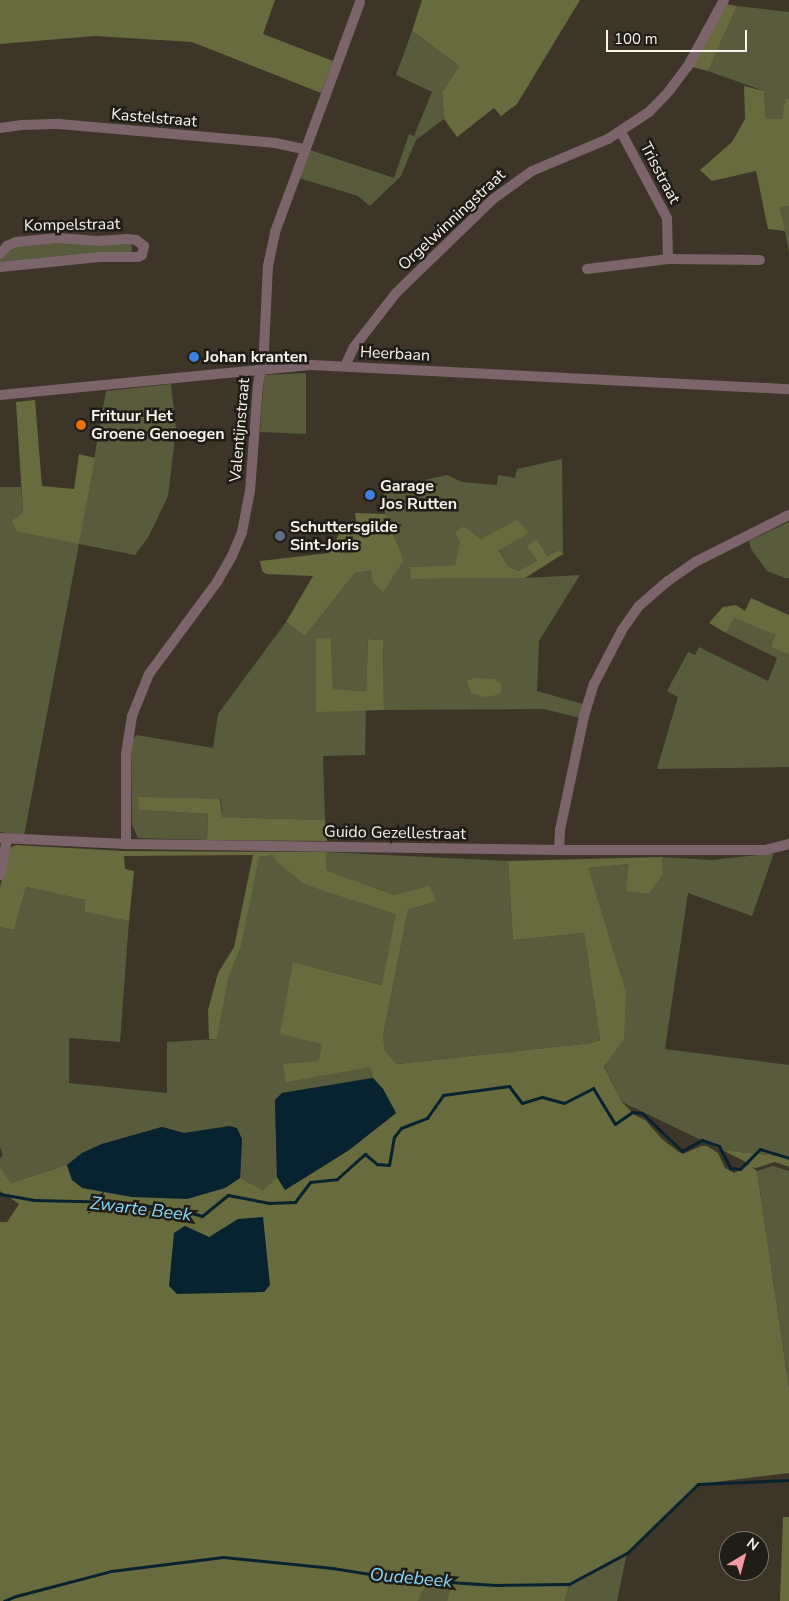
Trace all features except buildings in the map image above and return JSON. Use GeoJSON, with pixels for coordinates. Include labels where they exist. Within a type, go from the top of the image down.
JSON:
{"type":"FeatureCollection","features":[{"type":"Feature","properties":{"kind":"street","name":"Orgelwinningstraat"},"geometry":{"type":"LineString","coordinates":[[345,366],[354,347],[396,293],[493,199],[532,171],[620,132],[649,112],[678,79],[724,0]]}},
{"type":"Feature","properties":{"kind":"street","name":"Valentijnstraat"},"geometry":{"type":"LineString","coordinates":[[126,844],[126,754],[132,716],[149,674],[217,582],[237,544],[250,491],[271,249],[279,215],[360,2]]}},
{"type":"Feature","properties":{"kind":"street","name":"Kastelstraat"},"geometry":{"type":"LineString","coordinates":[[0,128],[22,125],[59,124],[275,143],[304,149]]}},
{"type":"Feature","properties":{"kind":"street","name":"Trisstraat"},"geometry":{"type":"LineString","coordinates":[[620,132],[667,218],[668,259]]}},
{"type":"Feature","properties":{"kind":"street","name":"Kompelstraat"},"geometry":{"type":"LineString","coordinates":[[0,254],[16,242],[58,238],[98,241],[126,239],[136,240],[144,246],[142,255],[138,257],[100,257],[0,267]]}},
{"type":"Feature","properties":{"kind":"street"},"geometry":{"type":"LineString","coordinates":[[587,269],[668,259],[760,260]]}},
{"type":"Feature","properties":{"kind":"street","name":"Heerbaan"},"geometry":{"type":"LineString","coordinates":[[0,395],[261,368],[311,365],[789,389]]}},
{"type":"Feature","properties":{"kind":"street"},"geometry":{"type":"LineString","coordinates":[[559,850],[560,830],[584,716],[594,684],[622,630],[639,606],[668,581],[695,562],[789,515]]}},
{"type":"Feature","properties":{"kind":"street"},"geometry":{"type":"LineString","coordinates":[[0,875],[4,838]]}},
{"type":"Feature","properties":{"kind":"street","name":"Guido Gezellestraat"},"geometry":{"type":"LineString","coordinates":[[4,838],[126,844],[559,850],[765,850],[789,844]]}},
{"type":"Feature","properties":{"kind":"green space"},"geometry":{"type":"Polygon","coordinates":[[[0,0],[275,0],[263,34],[333,61],[321,93],[192,42],[95,36],[0,44],[0,0]]]}},
{"type":"Feature","properties":{"kind":"green space"},"geometry":{"type":"Polygon","coordinates":[[[422,0],[580,0],[517,104],[501,116],[494,108],[457,137],[444,119],[442,92],[459,66],[412,31],[422,0]]]}},
{"type":"Feature","properties":{"kind":"green space"},"geometry":{"type":"Polygon","coordinates":[[[726,4],[737,6],[708,71],[692,67],[726,4]]]}},
{"type":"Feature","properties":{"kind":"green space"},"geometry":{"type":"Polygon","coordinates":[[[737,6],[789,12],[789,99],[785,99],[783,119],[766,119],[764,91],[708,71],[737,6]]]}},
{"type":"Feature","properties":{"kind":"green space"},"geometry":{"type":"Polygon","coordinates":[[[412,31],[459,66],[442,92],[444,119],[416,140],[401,176],[370,206],[358,196],[299,178],[310,150],[394,178],[409,134],[414,136],[432,92],[396,75],[412,31]]]}},
{"type":"Feature","properties":{"kind":"green space"},"geometry":{"type":"Polygon","coordinates":[[[744,86],[764,91],[766,119],[782,119],[785,99],[789,99],[789,206],[780,207],[785,231],[768,229],[756,171],[712,181],[700,170],[732,142],[745,119],[744,86]]]}},
{"type":"Feature","properties":{"kind":"green space"},"geometry":{"type":"Polygon","coordinates":[[[789,206],[789,252],[780,207],[789,206]]]}},
{"type":"Feature","properties":{"kind":"green space"},"geometry":{"type":"Polygon","coordinates":[[[57,241],[114,241],[131,244],[132,250],[131,252],[0,264],[0,258],[11,247],[57,241]]]}},
{"type":"Feature","properties":{"kind":"green space"},"geometry":{"type":"Polygon","coordinates":[[[306,373],[306,434],[260,432],[264,375],[306,373]]]}},
{"type":"Feature","properties":{"kind":"green space"},"geometry":{"type":"Polygon","coordinates":[[[171,384],[176,429],[168,496],[149,536],[135,555],[79,544],[106,391],[171,384]]]}},
{"type":"Feature","properties":{"kind":"green space"},"geometry":{"type":"Polygon","coordinates":[[[35,400],[42,486],[74,489],[79,454],[95,458],[79,544],[16,531],[12,521],[23,512],[16,402],[35,400]]]}},
{"type":"Feature","properties":{"kind":"green space"},"geometry":{"type":"Polygon","coordinates":[[[562,459],[563,554],[560,550],[547,556],[537,539],[537,561],[518,571],[508,566],[491,534],[481,539],[464,526],[455,565],[409,567],[411,579],[525,578],[580,575],[539,641],[537,691],[583,704],[580,718],[544,709],[384,710],[383,640],[368,639],[366,691],[333,689],[331,638],[316,711],[366,710],[365,755],[323,756],[325,820],[222,817],[221,799],[139,810],[208,814],[207,840],[138,838],[132,825],[131,740],[137,735],[213,748],[218,714],[286,622],[305,636],[355,573],[404,560],[385,514],[384,489],[447,475],[462,482],[497,485],[498,475],[515,478],[517,469],[562,459]]]}},
{"type":"Feature","properties":{"kind":"green space"},"geometry":{"type":"Polygon","coordinates":[[[0,487],[21,487],[23,512],[79,544],[24,836],[0,832],[0,487]]]}},
{"type":"Feature","properties":{"kind":"green space"},"geometry":{"type":"Polygon","coordinates":[[[355,513],[385,514],[404,560],[383,592],[373,582],[371,570],[355,573],[305,636],[286,622],[313,576],[266,574],[262,571],[260,561],[329,553],[340,532],[358,532],[355,513]]]}},
{"type":"Feature","properties":{"kind":"green space"},"geometry":{"type":"Polygon","coordinates":[[[517,520],[529,533],[499,550],[508,566],[518,571],[537,561],[527,546],[537,539],[547,556],[560,550],[563,554],[525,578],[411,579],[409,567],[455,565],[460,541],[455,533],[464,526],[481,539],[517,520]]]}},
{"type":"Feature","properties":{"kind":"green space"},"geometry":{"type":"Polygon","coordinates":[[[789,522],[789,578],[785,578],[767,571],[751,549],[749,541],[789,522]]]}},
{"type":"Feature","properties":{"kind":"green space"},"geometry":{"type":"Polygon","coordinates":[[[751,598],[789,615],[789,655],[771,647],[776,635],[734,618],[726,633],[709,623],[723,607],[736,605],[745,611],[751,598]]]}},
{"type":"Feature","properties":{"kind":"green space"},"geometry":{"type":"Polygon","coordinates":[[[734,618],[777,635],[771,647],[789,655],[789,767],[657,769],[678,697],[667,691],[688,652],[695,655],[699,647],[768,681],[777,658],[726,633],[734,618]]]}},
{"type":"Feature","properties":{"kind":"green space"},"geometry":{"type":"Polygon","coordinates":[[[331,638],[333,689],[366,691],[368,639],[383,640],[384,710],[316,712],[316,639],[331,638]]]}},
{"type":"Feature","properties":{"kind":"green space"},"geometry":{"type":"Polygon","coordinates":[[[474,678],[494,679],[501,683],[502,691],[497,695],[485,697],[471,693],[467,681],[474,678]]]}},
{"type":"Feature","properties":{"kind":"green space"},"geometry":{"type":"Polygon","coordinates":[[[138,797],[220,799],[222,817],[325,820],[327,841],[207,840],[208,814],[139,810],[138,797]]]}},
{"type":"Feature","properties":{"kind":"green space"},"geometry":{"type":"Polygon","coordinates":[[[16,845],[123,851],[326,852],[326,870],[394,895],[429,886],[437,901],[408,910],[383,1036],[385,1051],[397,1064],[592,1043],[600,1040],[584,933],[513,940],[508,861],[662,857],[663,873],[649,894],[626,891],[629,864],[588,868],[626,993],[624,1040],[604,1066],[622,1102],[635,1115],[645,1120],[664,1141],[683,1154],[701,1146],[707,1146],[718,1153],[725,1168],[734,1173],[750,1164],[722,1150],[789,1157],[789,1167],[775,1162],[756,1168],[752,1167],[757,1171],[789,1388],[789,1473],[698,1484],[627,1553],[569,1584],[565,1601],[447,1601],[451,1585],[425,1586],[418,1601],[0,1601],[0,1222],[7,1222],[19,1204],[0,1191],[0,1166],[11,1183],[67,1165],[72,1180],[224,1188],[240,1178],[263,1190],[277,1177],[285,1190],[349,1150],[396,1113],[383,1089],[373,1078],[370,1067],[286,1082],[283,1064],[319,1061],[322,1044],[280,1034],[293,962],[382,985],[396,914],[303,883],[277,862],[273,855],[259,857],[241,947],[229,976],[217,1039],[209,1039],[208,1010],[218,973],[234,947],[253,855],[124,856],[125,869],[134,871],[129,921],[85,912],[85,900],[26,887],[14,930],[0,927],[0,887],[9,848],[16,845]],[[185,1226],[174,1233],[209,1237],[185,1226]]]}},
{"type":"Feature","properties":{"kind":"green space"},"geometry":{"type":"Polygon","coordinates":[[[326,852],[508,861],[513,940],[584,933],[600,1040],[592,1043],[397,1064],[385,1051],[383,1036],[408,910],[437,901],[429,887],[394,895],[326,870],[326,852]]]}},
{"type":"Feature","properties":{"kind":"green space"},"geometry":{"type":"Polygon","coordinates":[[[774,853],[752,916],[688,893],[665,1049],[789,1065],[789,1157],[722,1150],[622,1102],[604,1065],[624,1040],[588,868],[629,864],[663,873],[662,857],[712,860],[774,853]]]}},
{"type":"Feature","properties":{"kind":"green space"},"geometry":{"type":"Polygon","coordinates":[[[273,855],[329,893],[397,914],[383,985],[293,962],[322,1044],[320,1061],[370,1067],[373,1078],[282,1093],[275,1100],[277,1177],[263,1190],[240,1178],[242,1139],[230,1126],[184,1133],[162,1127],[102,1144],[82,1153],[67,1165],[11,1183],[0,1166],[0,1158],[3,1155],[0,1147],[0,927],[14,930],[26,887],[85,900],[86,912],[129,921],[120,1042],[69,1038],[69,1083],[167,1093],[167,1042],[217,1039],[229,976],[241,947],[258,857],[273,855]]]}},
{"type":"Feature","properties":{"kind":"green space"},"geometry":{"type":"Polygon","coordinates":[[[773,1166],[789,1171],[789,1388],[757,1171],[773,1166]]]}},
{"type":"Feature","properties":{"kind":"green space"},"geometry":{"type":"Polygon","coordinates":[[[783,1517],[789,1517],[789,1601],[780,1601],[783,1517]]]}},
{"type":"Feature","properties":{"kind":"green space"},"geometry":{"type":"Polygon","coordinates":[[[627,1553],[617,1601],[565,1601],[569,1584],[627,1553]]]}},
{"type":"Feature","properties":{"kind":"green space"},"geometry":{"type":"Polygon","coordinates":[[[451,1585],[447,1601],[418,1601],[424,1586],[451,1585]]]}},
{"type":"Feature","properties":{"kind":"water"},"geometry":{"type":"Polygon","coordinates":[[[373,1078],[383,1089],[396,1113],[349,1150],[285,1190],[277,1177],[275,1100],[282,1093],[373,1078]]]}},
{"type":"Feature","properties":{"kind":"water"},"geometry":{"type":"Polygon","coordinates":[[[230,1126],[237,1128],[242,1139],[240,1178],[225,1188],[187,1199],[132,1197],[82,1188],[72,1180],[67,1165],[82,1153],[102,1144],[162,1127],[184,1133],[230,1126]]]}},
{"type":"Feature","properties":{"kind":"water"},"geometry":{"type":"Polygon","coordinates":[[[263,1217],[270,1285],[264,1292],[177,1294],[169,1286],[174,1233],[185,1226],[209,1237],[238,1219],[263,1217]]]}},
{"type":"Feature","properties":{"kind":"waterway","name":"Zwarte Beek"},"geometry":{"type":"LineString","coordinates":[[0,1194],[34,1200],[119,1202],[181,1210],[202,1216],[228,1195],[269,1203],[295,1202],[310,1182],[337,1179],[365,1154],[377,1164],[389,1165],[394,1137],[401,1128],[427,1118],[443,1095],[509,1086],[522,1103],[542,1097],[564,1103],[593,1088],[615,1124],[632,1112],[642,1113],[682,1151],[702,1140],[719,1146],[730,1168],[740,1169],[760,1149],[789,1158]]}},
{"type":"Feature","properties":{"kind":"waterway","name":"Oudebeek"},"geometry":{"type":"LineString","coordinates":[[4,1601],[16,1596],[111,1571],[223,1557],[332,1568],[401,1579],[496,1585],[569,1584],[627,1553],[698,1484],[789,1480]]}},
{"type":"Feature","properties":{"kind":"place","name":"Johan kranten"},"geometry":{"type":"Point","coordinates":[194,357]}},
{"type":"Feature","properties":{"kind":"place","name":"Frituur Het Groene Genoegen"},"geometry":{"type":"Point","coordinates":[81,425]}},
{"type":"Feature","properties":{"kind":"place","name":"Garage Jos Rutten"},"geometry":{"type":"Point","coordinates":[370,495]}},
{"type":"Feature","properties":{"kind":"place","name":"Schuttersgilde Sint-Joris"},"geometry":{"type":"Point","coordinates":[280,536]}}]}
